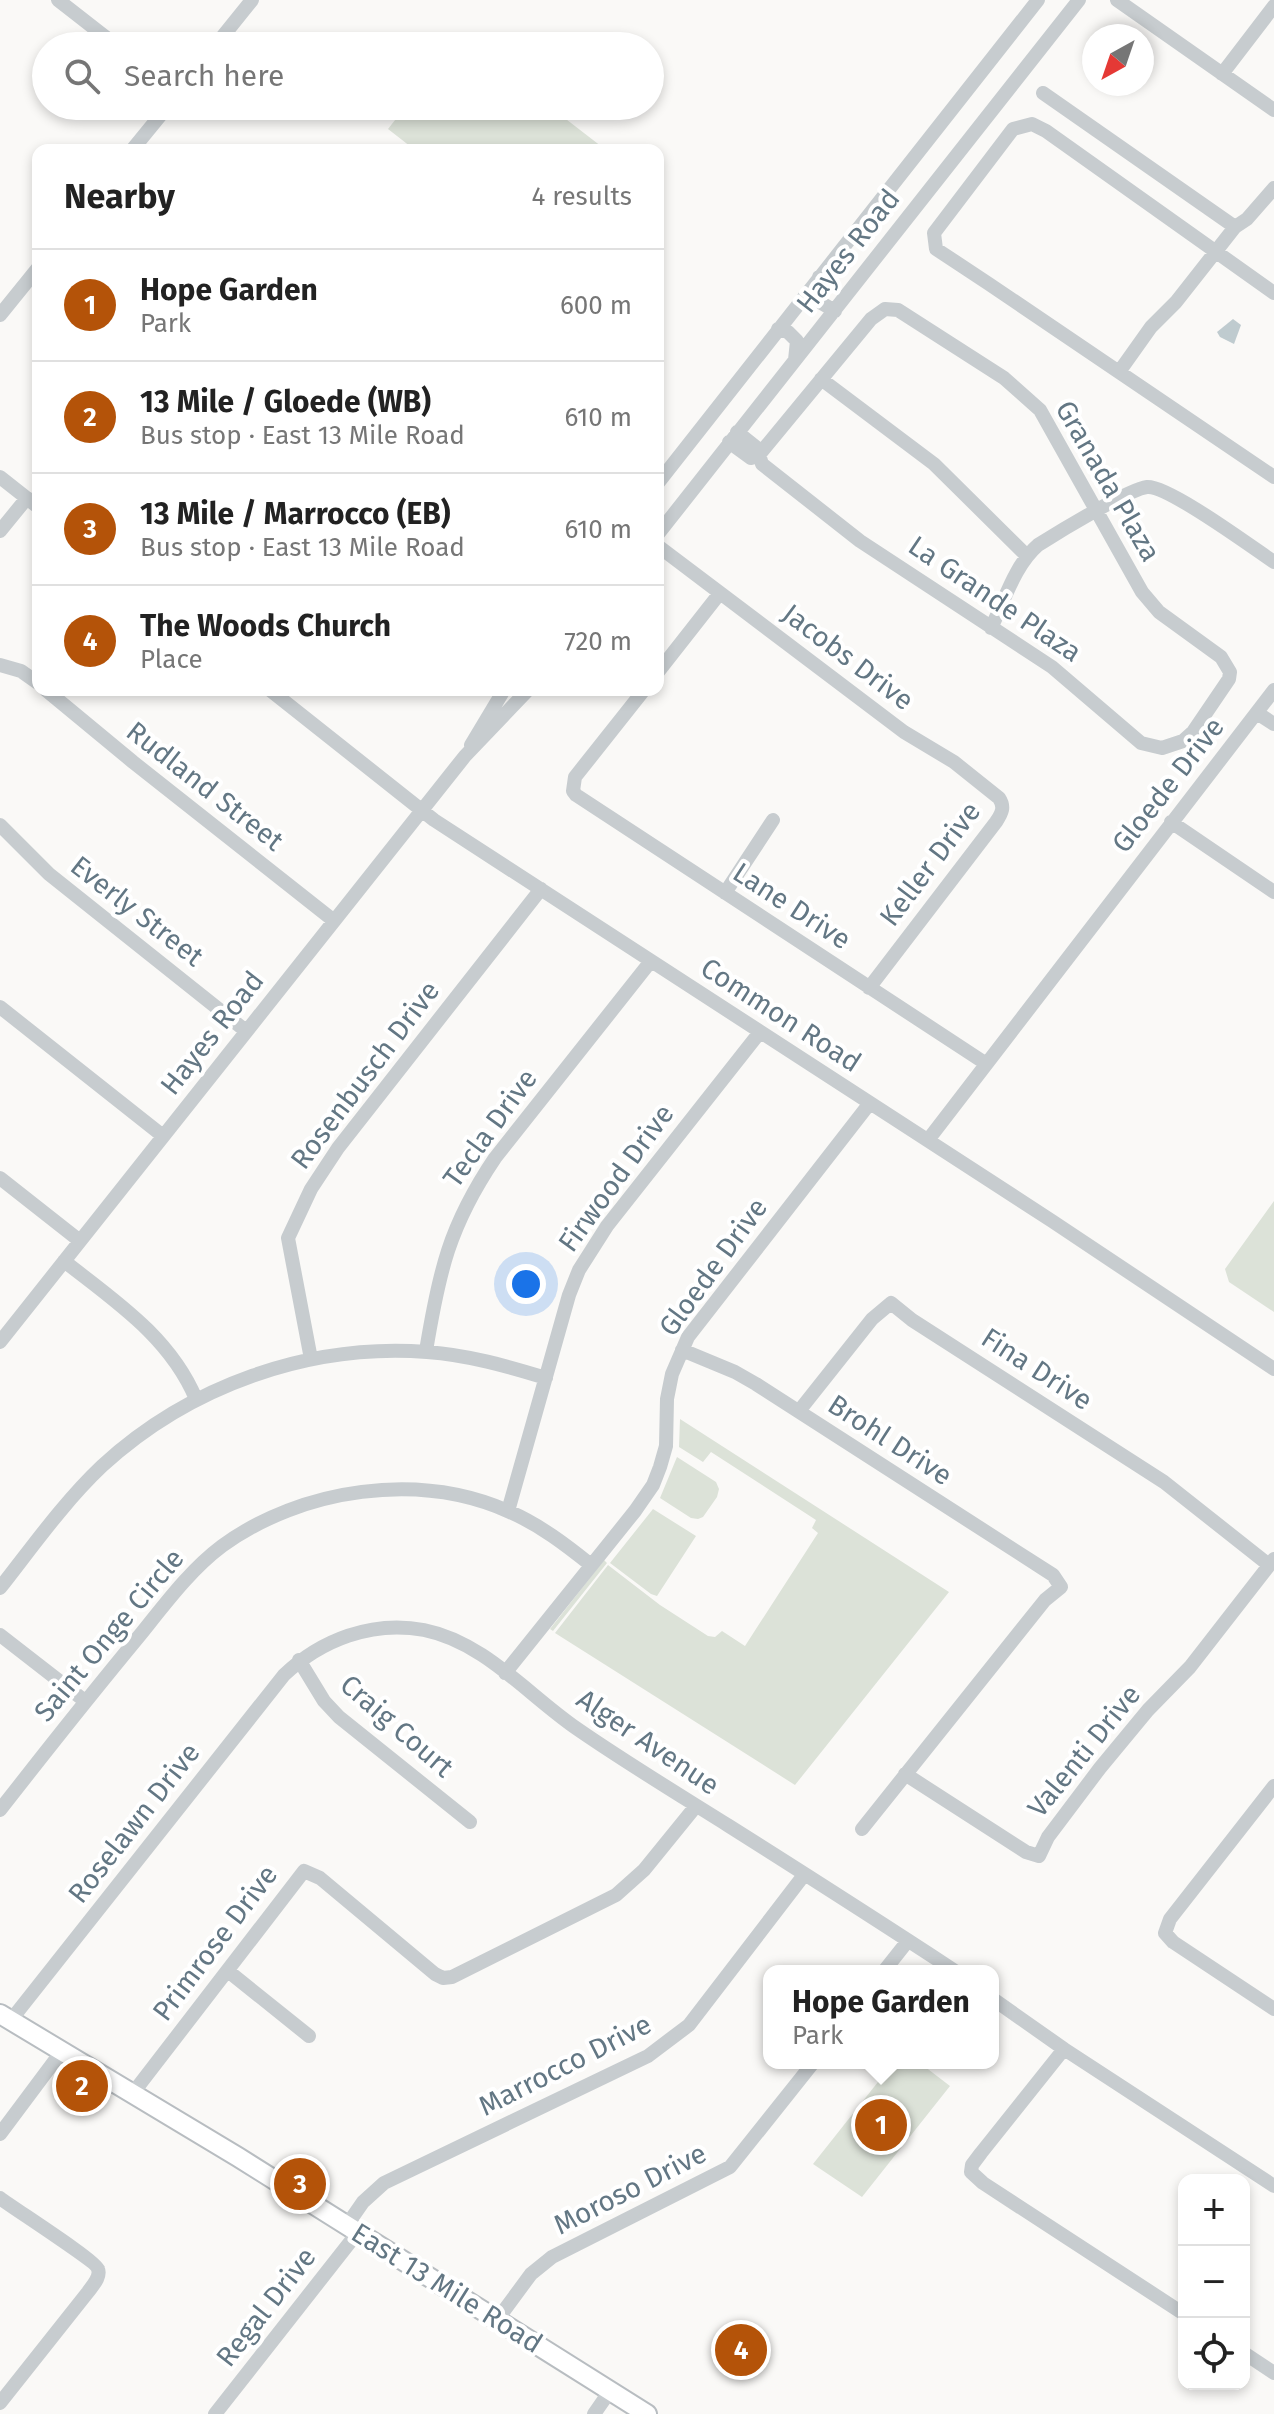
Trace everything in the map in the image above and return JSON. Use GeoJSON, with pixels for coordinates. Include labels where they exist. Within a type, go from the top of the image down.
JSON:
{"type":"FeatureCollection","features":[{"type":"Feature","properties":{"kind":"main road","name":"East 13 Mile Road"},"geometry":{"type":"LineString","coordinates":[[6,2017],[352,2228],[647,2414]]}},
{"type":"Feature","properties":{"kind":"street"},"geometry":{"type":"LineString","coordinates":[[58,0],[99,32]]}},
{"type":"Feature","properties":{"kind":"street"},"geometry":{"type":"LineString","coordinates":[[226,32],[252,0]]}},
{"type":"Feature","properties":{"kind":"street","name":"Hayes Road"},"geometry":{"type":"LineString","coordinates":[[664,475],[1038,0]]}},
{"type":"Feature","properties":{"kind":"street"},"geometry":{"type":"LineString","coordinates":[[1117,0],[1274,110]]}},
{"type":"Feature","properties":{"kind":"street","name":"Hayes Road"},"geometry":{"type":"LineString","coordinates":[[664,526],[1077,1]]}},
{"type":"Feature","properties":{"kind":"street"},"geometry":{"type":"LineString","coordinates":[[1222,74],[1274,6]]}},
{"type":"Feature","properties":{"kind":"street"},"geometry":{"type":"LineString","coordinates":[[1043,93],[1235,227]]}},
{"type":"Feature","properties":{"kind":"street"},"geometry":{"type":"LineString","coordinates":[[990,112],[1013,129]]}},
{"type":"Feature","properties":{"kind":"street"},"geometry":{"type":"LineString","coordinates":[[137,144],[157,120]]}},
{"type":"Feature","properties":{"kind":"street"},"geometry":{"type":"LineString","coordinates":[[1274,293],[1046,131],[1027,124],[1013,129],[935,228],[933,241],[936,249],[946,257],[1274,477]]}},
{"type":"Feature","properties":{"kind":"street"},"geometry":{"type":"LineString","coordinates":[[1119,372],[1151,327],[1176,302],[1235,227],[1247,219],[1274,188]]}},
{"type":"Feature","properties":{"kind":"street"},"geometry":{"type":"LineString","coordinates":[[913,212],[935,228]]}},
{"type":"Feature","properties":{"kind":"street"},"geometry":{"type":"LineString","coordinates":[[0,315],[32,275]]}},
{"type":"Feature","properties":{"kind":"street"},"geometry":{"type":"LineString","coordinates":[[819,277],[816,290],[818,301],[835,311]]}},
{"type":"Feature","properties":{"kind":"street","name":"Granada Plaza"},"geometry":{"type":"LineString","coordinates":[[758,456],[879,312],[891,308],[898,310],[1004,378],[1040,410],[1148,601],[1226,664],[1229,679],[1204,717]]}},
{"type":"Feature","properties":{"kind":"street"},"geometry":{"type":"LineString","coordinates":[[778,329],[788,332],[797,341],[795,361]]}},
{"type":"Feature","properties":{"kind":"street"},"geometry":{"type":"LineString","coordinates":[[821,379],[934,464],[1026,555]]}},
{"type":"Feature","properties":{"kind":"street","name":"La Grande Plaza"},"geometry":{"type":"LineString","coordinates":[[733,437],[751,458],[758,456],[762,464],[860,541],[1073,683],[1141,743],[1162,748],[1172,746],[1183,741],[1204,717]]}},
{"type":"Feature","properties":{"kind":"street"},"geometry":{"type":"LineString","coordinates":[[0,477],[32,503],[0,531]]}},
{"type":"Feature","properties":{"kind":"street"},"geometry":{"type":"LineString","coordinates":[[991,628],[1026,555],[1049,537],[1140,489],[1155,488],[1171,494],[1274,562]]}},
{"type":"Feature","properties":{"kind":"street","name":"Jacobs Drive"},"geometry":{"type":"LineString","coordinates":[[664,551],[904,732],[972,775],[999,798],[1003,809]]}},
{"type":"Feature","properties":{"kind":"street"},"geometry":{"type":"LineString","coordinates":[[664,664],[720,593]]}},
{"type":"Feature","properties":{"kind":"street"},"geometry":{"type":"LineString","coordinates":[[0,665],[16,669],[32,679]]}},
{"type":"Feature","properties":{"kind":"street","name":"Gloede Drive"},"geometry":{"type":"LineString","coordinates":[[928,1140],[1274,690]]}},
{"type":"Feature","properties":{"kind":"street","name":"Rudland Street"},"geometry":{"type":"LineString","coordinates":[[53,696],[333,920]]}},
{"type":"Feature","properties":{"kind":"street","name":"Common Road"},"geometry":{"type":"LineString","coordinates":[[277,696],[421,811],[1274,1369]]}},
{"type":"Feature","properties":{"kind":"street","name":"Hayes Road"},"geometry":{"type":"LineString","coordinates":[[465,756],[500,696]]}},
{"type":"Feature","properties":{"kind":"street","name":"Hayes Road"},"geometry":{"type":"LineString","coordinates":[[0,1342],[465,756],[522,696]]}},
{"type":"Feature","properties":{"kind":"street","name":"Lane Drive"},"geometry":{"type":"LineString","coordinates":[[639,696],[575,777],[573,791],[985,1063]]}},
{"type":"Feature","properties":{"kind":"street"},"geometry":{"type":"LineString","coordinates":[[1257,713],[1274,724]]}},
{"type":"Feature","properties":{"kind":"street","name":"Keller Drive"},"geometry":{"type":"LineString","coordinates":[[869,988],[1003,809]]}},
{"type":"Feature","properties":{"kind":"street"},"geometry":{"type":"LineString","coordinates":[[725,893],[773,820]]}},
{"type":"Feature","properties":{"kind":"street"},"geometry":{"type":"LineString","coordinates":[[1171,822],[1274,892]]}},
{"type":"Feature","properties":{"kind":"street","name":"Everly Street"},"geometry":{"type":"LineString","coordinates":[[0,825],[49,874],[246,1031]]}},
{"type":"Feature","properties":{"kind":"street","name":"Rosenbusch Drive"},"geometry":{"type":"LineString","coordinates":[[311,1359],[289,1249],[290,1229],[338,1148],[541,889]]}},
{"type":"Feature","properties":{"kind":"street","name":"Tecla Drive"},"geometry":{"type":"LineString","coordinates":[[426,1351],[444,1256],[476,1186],[651,961]]}},
{"type":"Feature","properties":{"kind":"street"},"geometry":{"type":"LineString","coordinates":[[0,1007],[163,1136]]}},
{"type":"Feature","properties":{"kind":"street","name":"Firwood Drive"},"geometry":{"type":"LineString","coordinates":[[508,1511],[569,1295],[589,1252],[760,1032]]}},
{"type":"Feature","properties":{"kind":"street","name":"Gloede Drive"},"geometry":{"type":"LineString","coordinates":[[505,1673],[653,1485],[666,1446],[667,1399],[672,1374],[697,1324],[870,1103]]}},
{"type":"Feature","properties":{"kind":"street"},"geometry":{"type":"LineString","coordinates":[[0,1178],[80,1241]]}},
{"type":"Feature","properties":{"kind":"street"},"geometry":{"type":"LineString","coordinates":[[64,1261],[157,1337],[187,1378],[196,1399]]}},
{"type":"Feature","properties":{"kind":"street","name":"Fina Drive"},"geometry":{"type":"LineString","coordinates":[[799,1411],[872,1319],[891,1303],[926,1329],[1164,1482],[1272,1562]]}},
{"type":"Feature","properties":{"kind":"street","name":"Brohl Drive"},"geometry":{"type":"LineString","coordinates":[[682,1350],[735,1372],[799,1411],[1053,1575],[1061,1587],[1045,1600],[905,1774]]}},
{"type":"Feature","properties":{"kind":"street"},"geometry":{"type":"LineString","coordinates":[[0,1588],[62,1509],[135,1438],[196,1399],[260,1373],[311,1359],[426,1351],[468,1357],[546,1378]]}},
{"type":"Feature","properties":{"kind":"street","name":"Saint Onge Circle"},"geometry":{"type":"LineString","coordinates":[[0,1810],[85,1701],[204,1561],[272,1516],[314,1502],[361,1493],[397,1490],[445,1494],[508,1511],[546,1532],[591,1565]]}},
{"type":"Feature","properties":{"kind":"street","name":"Valenti Drive"},"geometry":{"type":"LineString","coordinates":[[905,1774],[1026,1852],[1039,1856],[1048,1837],[1100,1768],[1148,1710],[1190,1667],[1272,1562]]}},
{"type":"Feature","properties":{"kind":"street","name":"Alger Avenue"},"geometry":{"type":"LineString","coordinates":[[299,1660],[340,1637],[360,1632],[405,1628],[459,1641],[574,1727],[945,1965]]}},
{"type":"Feature","properties":{"kind":"street"},"geometry":{"type":"LineString","coordinates":[[0,1635],[85,1701]]}},
{"type":"Feature","properties":{"kind":"street","name":"Craig Court"},"geometry":{"type":"LineString","coordinates":[[299,1660],[324,1701],[339,1717],[470,1822]]}},
{"type":"Feature","properties":{"kind":"street","name":"Roselawn Drive"},"geometry":{"type":"LineString","coordinates":[[6,2017],[299,1660]]}},
{"type":"Feature","properties":{"kind":"street"},"geometry":{"type":"LineString","coordinates":[[862,1829],[905,1774]]}},
{"type":"Feature","properties":{"kind":"street"},"geometry":{"type":"LineString","coordinates":[[1274,1786],[1170,1919],[1165,1933],[1173,1942],[1274,2009]]}},
{"type":"Feature","properties":{"kind":"street","name":"Primrose Drive"},"geometry":{"type":"LineString","coordinates":[[133,2093],[304,1871],[320,1878],[435,1974],[443,1978],[452,1977],[616,1895],[644,1870],[696,1806]]}},
{"type":"Feature","properties":{"kind":"street","name":"Marrocco Drive"},"geometry":{"type":"LineString","coordinates":[[352,2228],[363,2202],[384,2183],[648,2056],[673,2040],[689,2025],[804,1875]]}},
{"type":"Feature","properties":{"kind":"street"},"geometry":{"type":"LineString","coordinates":[[889,1965],[907,1942]]}},
{"type":"Feature","properties":{"kind":"street"},"geometry":{"type":"LineString","coordinates":[[228,1971],[309,2036]]}},
{"type":"Feature","properties":{"kind":"street"},"geometry":{"type":"LineString","coordinates":[[999,2003],[1274,2186]]}},
{"type":"Feature","properties":{"kind":"street"},"geometry":{"type":"LineString","coordinates":[[1064,2049],[981,2153],[971,2172],[983,2183],[1178,2310]]}},
{"type":"Feature","properties":{"kind":"street"},"geometry":{"type":"LineString","coordinates":[[0,2134],[62,2051]]}},
{"type":"Feature","properties":{"kind":"street","name":"Moroso Drive"},"geometry":{"type":"LineString","coordinates":[[497,2320],[531,2274],[552,2257],[730,2167],[808,2069]]}},
{"type":"Feature","properties":{"kind":"street"},"geometry":{"type":"LineString","coordinates":[[0,2198],[73,2250],[87,2256],[99,2273],[88,2292],[0,2403]]}},
{"type":"Feature","properties":{"kind":"street","name":"Regal Drive"},"geometry":{"type":"LineString","coordinates":[[215,2414],[352,2228]]}},
{"type":"Feature","properties":{"kind":"street"},"geometry":{"type":"LineString","coordinates":[[1250,2357],[1274,2373]]}},
{"type":"Feature","properties":{"kind":"street"},"geometry":{"type":"LineString","coordinates":[[594,2414],[610,2391]]}},
{"type":"Feature","properties":{"kind":"shaded area"},"geometry":{"type":"Polygon","coordinates":[[[395,120],[567,120],[598,144],[407,144],[388,129],[395,120]]]}},
{"type":"Feature","properties":{"kind":"shaded area"},"geometry":{"type":"Polygon","coordinates":[[[1233,319],[1241,325],[1234,344],[1217,332],[1233,319]]]}},
{"type":"Feature","properties":{"kind":"shaded area"},"geometry":{"type":"Polygon","coordinates":[[[1274,1201],[1274,1312],[1229,1282],[1225,1269],[1274,1201]]]}},
{"type":"Feature","properties":{"kind":"shaded area"},"geometry":{"type":"Polygon","coordinates":[[[680,1419],[949,1592],[795,1785],[555,1633],[608,1565],[660,1605],[708,1636],[715,1637],[722,1631],[745,1646],[818,1533],[812,1528],[816,1520],[711,1452],[703,1462],[679,1447],[680,1419]]]}},
{"type":"Feature","properties":{"kind":"shaded area"},"geometry":{"type":"Polygon","coordinates":[[[677,1457],[716,1482],[719,1489],[703,1517],[698,1519],[691,1518],[660,1498],[677,1457]]]}},
{"type":"Feature","properties":{"kind":"shaded area"},"geometry":{"type":"Polygon","coordinates":[[[653,1509],[696,1536],[657,1596],[610,1563],[653,1509]]]}},
{"type":"Feature","properties":{"kind":"shaded area"},"geometry":{"type":"Polygon","coordinates":[[[604,1560],[607,1563],[553,1631],[550,1629],[604,1560]]]}},
{"type":"Feature","properties":{"kind":"shaded area"},"geometry":{"type":"Polygon","coordinates":[[[888,2069],[928,2069],[950,2086],[862,2197],[813,2164],[888,2069]]]}},
{"type":"Feature","properties":{"kind":"place","name":"13 Mile / Gloede (WB)"},"geometry":{"type":"Point","coordinates":[82,2086]}},
{"type":"Feature","properties":{"kind":"place","name":"Hope Garden"},"geometry":{"type":"Point","coordinates":[881,2125]}},
{"type":"Feature","properties":{"kind":"place","name":"13 Mile / Marrocco (EB)"},"geometry":{"type":"Point","coordinates":[300,2184]}},
{"type":"Feature","properties":{"kind":"place","name":"The Woods Church"},"geometry":{"type":"Point","coordinates":[741,2350]}}]}
